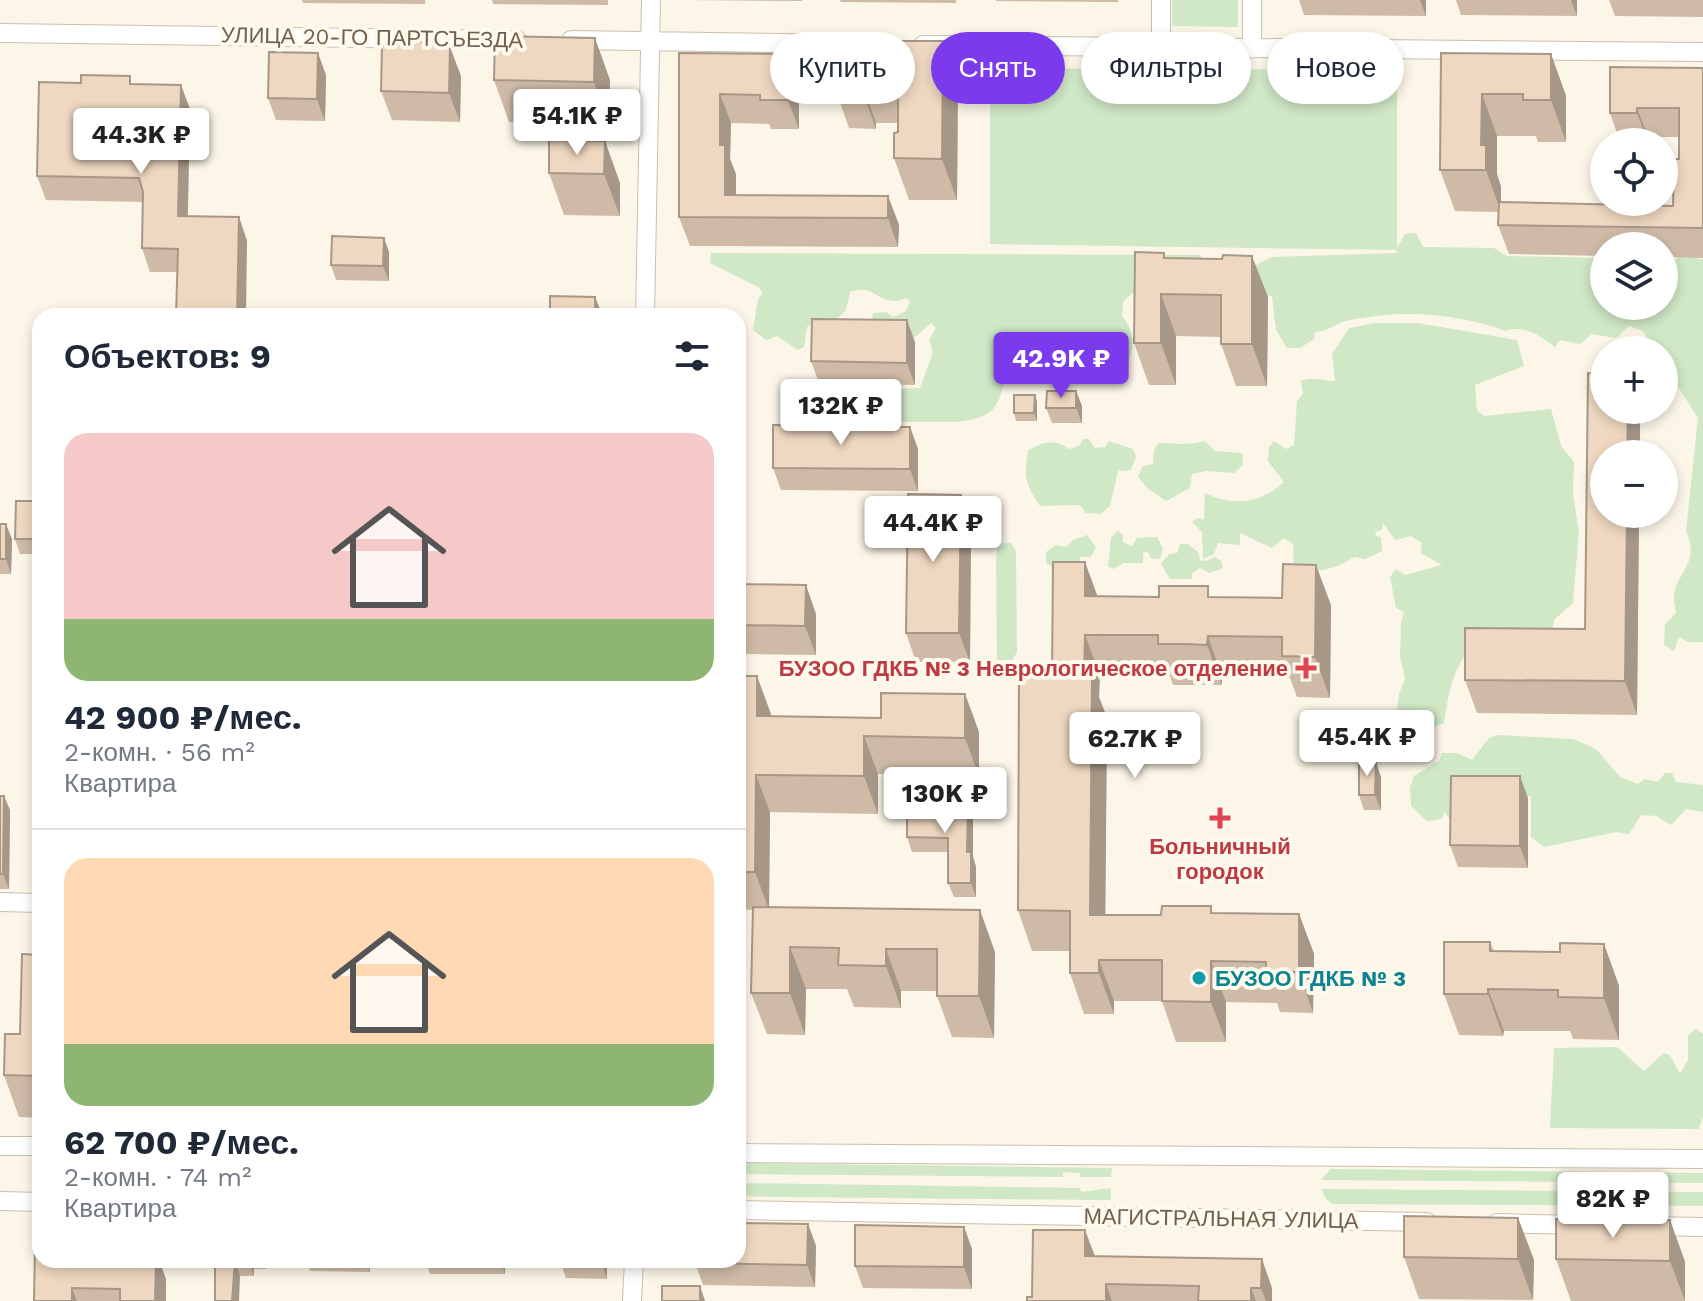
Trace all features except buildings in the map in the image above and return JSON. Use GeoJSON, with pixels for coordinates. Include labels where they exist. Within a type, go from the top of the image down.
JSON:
{"type":"FeatureCollection","features":[{"type":"Feature","properties":{"kind":"street"},"geometry":{"type":"LineString","coordinates":[[645,308],[651,0]]}},
{"type":"Feature","properties":{"kind":"street"},"geometry":{"type":"LineString","coordinates":[[1161,0],[1161,32]]}},
{"type":"Feature","properties":{"kind":"street"},"geometry":{"type":"LineString","coordinates":[[1252,0],[1252,49],[1703,52]]}},
{"type":"Feature","properties":{"kind":"street","name":"УЛИЦА 20-ГО ПАРТСЪЕЗДА"},"geometry":{"type":"LineString","coordinates":[[0,33],[770,42]]}},
{"type":"Feature","properties":{"kind":"street"},"geometry":{"type":"LineString","coordinates":[[915,45],[1081,47]]}},
{"type":"Feature","properties":{"kind":"street"},"geometry":{"type":"LineString","coordinates":[[0,902],[32,903]]}},
{"type":"Feature","properties":{"kind":"street"},"geometry":{"type":"LineString","coordinates":[[0,1146],[32,1146]]}},
{"type":"Feature","properties":{"kind":"street"},"geometry":{"type":"LineString","coordinates":[[746,1153],[1703,1159]]}},
{"type":"Feature","properties":{"kind":"street"},"geometry":{"type":"LineString","coordinates":[[0,1201],[32,1202]]}},
{"type":"Feature","properties":{"kind":"street","name":"МАГИСТРАЛЬНАЯ УЛИЦА"},"geometry":{"type":"LineString","coordinates":[[746,1210],[1452,1222]]}},
{"type":"Feature","properties":{"kind":"street"},"geometry":{"type":"LineString","coordinates":[[1483,1223],[1591,1225]]}},
{"type":"Feature","properties":{"kind":"street"},"geometry":{"type":"LineString","coordinates":[[1637,1226],[1703,1227]]}},
{"type":"Feature","properties":{"kind":"street"},"geometry":{"type":"LineString","coordinates":[[632,1301],[634,1268]]}},
{"type":"Feature","properties":{"kind":"green space"},"geometry":{"type":"Polygon","coordinates":[[[1172,0],[1238,0],[1238,27],[1172,26],[1172,0]]]}},
{"type":"Feature","properties":{"kind":"green space"},"geometry":{"type":"Polygon","coordinates":[[[1065,68],[1081,68],[1081,104],[1251,104],[1251,69],[1267,69],[1267,104],[1397,104],[1397,248],[1405,234],[1416,233],[1423,247],[1494,248],[1507,256],[1590,258],[1590,320],[1678,320],[1679,243],[1698,246],[1698,259],[1703,259],[1703,642],[1688,642],[1679,637],[1674,651],[1664,645],[1665,624],[1676,613],[1674,593],[1690,558],[1686,531],[1698,418],[1678,387],[1678,336],[1646,336],[1643,331],[1629,326],[1618,336],[1592,334],[1580,344],[1560,340],[1555,347],[1526,330],[1506,331],[1456,318],[1404,314],[1345,321],[1315,332],[1314,339],[1300,348],[1287,348],[1276,330],[1272,296],[1243,294],[1254,266],[1272,257],[1396,253],[1397,250],[990,244],[990,104],[1065,104],[1065,68]]]}},
{"type":"Feature","properties":{"kind":"green space"},"geometry":{"type":"Polygon","coordinates":[[[711,253],[1201,255],[1202,266],[1135,295],[1132,293],[1123,302],[1122,316],[1131,332],[1132,346],[1121,378],[1111,378],[1100,372],[1005,372],[1001,394],[993,409],[980,417],[957,422],[790,422],[780,414],[795,395],[920,388],[933,352],[929,340],[936,328],[931,323],[915,337],[871,328],[873,313],[886,312],[893,317],[906,311],[910,302],[906,298],[890,301],[859,290],[850,292],[846,310],[837,319],[817,320],[807,327],[804,347],[798,350],[777,336],[766,340],[753,330],[758,299],[763,293],[758,287],[710,263],[711,253]]]}},
{"type":"Feature","properties":{"kind":"green space"},"geometry":{"type":"Polygon","coordinates":[[[1376,323],[1417,323],[1517,340],[1524,366],[1475,385],[1477,410],[1484,416],[1551,409],[1561,446],[1574,462],[1573,495],[1579,532],[1573,603],[1555,619],[1551,632],[1467,653],[1454,678],[1444,723],[1435,726],[1403,725],[1396,718],[1405,678],[1400,656],[1404,612],[1396,608],[1390,577],[1396,569],[1405,575],[1442,565],[1421,553],[1422,543],[1411,536],[1395,540],[1383,523],[1382,530],[1375,532],[1376,536],[1381,537],[1382,551],[1365,559],[1354,557],[1332,568],[1309,571],[1294,568],[1293,544],[1284,538],[1272,548],[1240,533],[1240,545],[1218,543],[1214,554],[1203,559],[1202,532],[1192,522],[1197,518],[1204,520],[1205,493],[1226,500],[1247,501],[1266,495],[1284,482],[1268,461],[1269,447],[1274,441],[1286,449],[1294,445],[1297,401],[1303,394],[1301,381],[1335,381],[1332,354],[1349,328],[1376,323]]]}},
{"type":"Feature","properties":{"kind":"green space"},"geometry":{"type":"Polygon","coordinates":[[[1083,439],[1089,439],[1095,448],[1105,447],[1109,441],[1133,449],[1136,457],[1131,470],[1118,471],[1110,506],[1101,514],[1086,513],[1080,505],[1040,506],[1027,480],[1028,451],[1048,442],[1059,443],[1069,449],[1079,446],[1083,439]]]}},
{"type":"Feature","properties":{"kind":"green space"},"geometry":{"type":"Polygon","coordinates":[[[1205,441],[1215,451],[1242,453],[1243,465],[1234,473],[1206,471],[1192,474],[1190,488],[1166,501],[1147,488],[1138,477],[1143,466],[1153,464],[1154,450],[1159,443],[1205,441]]]}},
{"type":"Feature","properties":{"kind":"green space"},"geometry":{"type":"Polygon","coordinates":[[[1118,530],[1123,535],[1123,542],[1132,546],[1137,538],[1157,537],[1163,548],[1160,559],[1150,558],[1148,551],[1143,553],[1143,563],[1124,563],[1113,569],[1108,566],[1111,538],[1118,530]]]}},
{"type":"Feature","properties":{"kind":"green space"},"geometry":{"type":"Polygon","coordinates":[[[1087,535],[1096,547],[1091,557],[1080,557],[1080,566],[1057,569],[1046,563],[1046,552],[1056,545],[1067,547],[1073,540],[1087,535]]]}},
{"type":"Feature","properties":{"kind":"green space"},"geometry":{"type":"Polygon","coordinates":[[[1004,543],[1011,543],[1016,551],[1017,652],[1007,670],[997,662],[996,559],[997,549],[1004,543]]]}},
{"type":"Feature","properties":{"kind":"green space"},"geometry":{"type":"Polygon","coordinates":[[[1180,544],[1188,544],[1198,552],[1200,560],[1215,557],[1221,561],[1223,568],[1209,573],[1200,568],[1192,573],[1192,579],[1170,579],[1161,564],[1169,554],[1177,553],[1180,544]]]}},
{"type":"Feature","properties":{"kind":"green space"},"geometry":{"type":"Polygon","coordinates":[[[1498,735],[1573,739],[1596,749],[1620,777],[1638,784],[1645,779],[1658,782],[1665,773],[1672,773],[1676,782],[1703,785],[1703,812],[1686,809],[1671,825],[1656,816],[1641,815],[1629,834],[1616,832],[1544,847],[1531,837],[1531,796],[1457,795],[1457,827],[1444,812],[1442,819],[1427,821],[1411,806],[1410,788],[1414,776],[1439,761],[1442,753],[1457,753],[1472,760],[1489,738],[1498,735]]]}},
{"type":"Feature","properties":{"kind":"green space"},"geometry":{"type":"Polygon","coordinates":[[[1696,1029],[1703,1034],[1703,1118],[1698,1129],[1550,1128],[1554,1048],[1617,1047],[1644,1071],[1664,1053],[1670,1055],[1680,1074],[1688,1060],[1688,1035],[1696,1029]]]}},
{"type":"Feature","properties":{"kind":"green space"},"geometry":{"type":"Polygon","coordinates":[[[746,1163],[1112,1168],[1111,1177],[1080,1177],[1080,1173],[1063,1172],[1063,1177],[746,1174],[746,1163]]]}},
{"type":"Feature","properties":{"kind":"green space"},"geometry":{"type":"Polygon","coordinates":[[[1331,1169],[1703,1173],[1703,1183],[1321,1180],[1331,1169]]]}},
{"type":"Feature","properties":{"kind":"green space"},"geometry":{"type":"Polygon","coordinates":[[[746,1183],[1080,1188],[1081,1192],[1111,1188],[1111,1200],[746,1196],[746,1183]]]}},
{"type":"Feature","properties":{"kind":"green space"},"geometry":{"type":"Polygon","coordinates":[[[1321,1189],[1703,1192],[1703,1206],[1333,1204],[1321,1189]]]}},
{"type":"Feature","properties":{"kind":"place","name":"БУЗОО ГДКБ № 3 Неврологическое отделение"},"geometry":{"type":"Point","coordinates":[1306,668]}},
{"type":"Feature","properties":{"kind":"place","name":"Больничный городок"},"geometry":{"type":"Point","coordinates":[1220,818]}},
{"type":"Feature","properties":{"kind":"place","name":"БУЗОО ГДКБ № 3"},"geometry":{"type":"Point","coordinates":[1199,978]}}]}
